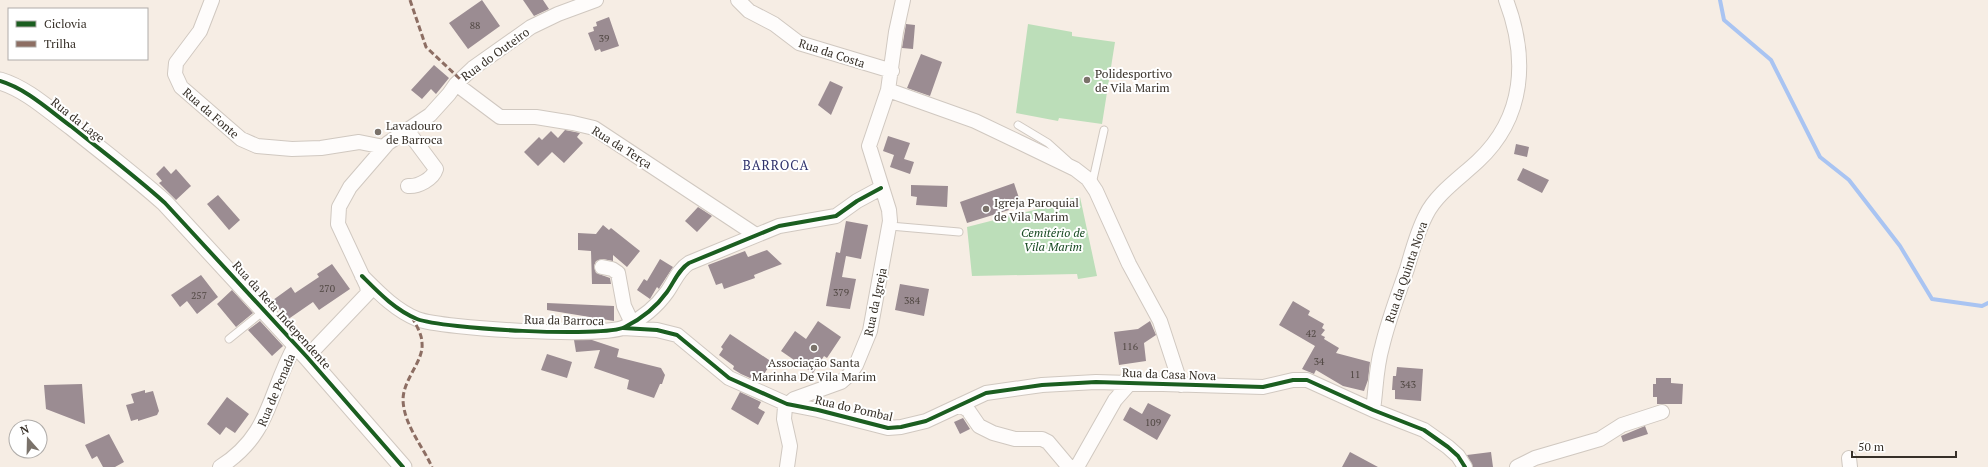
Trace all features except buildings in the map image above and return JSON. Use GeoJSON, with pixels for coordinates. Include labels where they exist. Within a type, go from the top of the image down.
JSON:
{"type":"FeatureCollection","features":[{"type":"Feature","properties":{"kind":"street","name":"Rua da Fonte"},"geometry":{"type":"LineString","coordinates":[[212,0],[200,31],[178,59],[175,71],[181,87],[241,139],[257,146],[292,149],[321,148],[359,142],[384,147]]}},
{"type":"Feature","properties":{"kind":"street","name":"Rua do Outeiro"},"geometry":{"type":"LineString","coordinates":[[307,357],[366,296],[368,290],[340,230],[337,214],[346,192],[384,147],[434,112],[456,84],[473,68],[531,27],[558,14],[596,0]]}},
{"type":"Feature","properties":{"kind":"street","name":"Rua da Costa"},"geometry":{"type":"LineString","coordinates":[[738,0],[749,11],[774,24],[799,43],[892,71]]}},
{"type":"Feature","properties":{"kind":"street","name":"Rua da Igreja"},"geometry":{"type":"LineString","coordinates":[[787,404],[798,397],[841,382],[848,376],[856,365],[870,331],[890,226],[889,210],[868,146],[888,90],[892,71],[896,32],[903,0]]}},
{"type":"Feature","properties":{"kind":"street","name":"Rua da Quinta Nova"},"geometry":{"type":"LineString","coordinates":[[1373,410],[1381,348],[1423,221],[1437,200],[1495,143],[1505,126],[1515,102],[1520,82],[1518,49],[1511,13],[1506,0]]}},
{"type":"Feature","properties":{"kind":"street","name":"Rua da Lage"},"geometry":{"type":"LineString","coordinates":[[0,81],[9,83],[36,100],[140,180]]}},
{"type":"Feature","properties":{"kind":"street","name":"Rua da Terça"},"geometry":{"type":"LineString","coordinates":[[456,84],[500,117],[536,117],[594,128],[756,235]]}},
{"type":"Feature","properties":{"kind":"street"},"geometry":{"type":"LineString","coordinates":[[888,90],[975,121],[1075,169],[1092,184],[1129,264],[1160,321],[1181,385]]}},
{"type":"Feature","properties":{"kind":"street"},"geometry":{"type":"LineString","coordinates":[[407,130],[436,168],[434,173],[420,185],[415,187],[408,186]]}},
{"type":"Feature","properties":{"kind":"street","name":"Rua da Reta Independente"},"geometry":{"type":"LineString","coordinates":[[140,180],[189,228],[296,344],[403,467]]}},
{"type":"Feature","properties":{"kind":"street"},"geometry":{"type":"LineString","coordinates":[[602,267],[612,269],[618,273],[627,325],[664,296],[686,265],[756,235],[786,225],[836,216],[857,201],[881,188]]}},
{"type":"Feature","properties":{"kind":"street","name":"Rua da Barroca"},"geometry":{"type":"LineString","coordinates":[[362,276],[400,310],[415,318],[437,324],[555,331],[603,331],[627,325],[677,335],[729,378],[787,404]]}},
{"type":"Feature","properties":{"kind":"street","name":"Rua de Penada"},"geometry":{"type":"LineString","coordinates":[[220,467],[242,450],[260,428],[269,410],[284,367],[296,344]]}},
{"type":"Feature","properties":{"kind":"street","name":"Rua da Casa Nova"},"geometry":{"type":"LineString","coordinates":[[960,405],[986,393],[1074,382],[1263,387],[1289,380],[1302,379],[1316,383],[1373,410],[1429,433],[1454,452],[1465,467]]}},
{"type":"Feature","properties":{"kind":"street"},"geometry":{"type":"LineString","coordinates":[[1077,467],[1115,400],[1130,383]]}},
{"type":"Feature","properties":{"kind":"street"},"geometry":{"type":"LineString","coordinates":[[787,404],[784,414],[790,446],[788,467]]}},
{"type":"Feature","properties":{"kind":"street","name":"Rua do Pombal"},"geometry":{"type":"LineString","coordinates":[[787,404],[841,415],[872,425],[894,428],[926,421],[960,405]]}},
{"type":"Feature","properties":{"kind":"street"},"geometry":{"type":"LineString","coordinates":[[960,405],[968,410],[979,426],[993,433],[1015,439],[1042,439],[1048,442],[1069,467]]}},
{"type":"Feature","properties":{"kind":"street"},"geometry":{"type":"LineString","coordinates":[[1517,467],[1535,458],[1600,438],[1622,425],[1662,412]]}},
{"type":"Feature","properties":{"kind":"lane"},"geometry":{"type":"LineString","coordinates":[[1018,125],[1054,148],[1075,169]]}},
{"type":"Feature","properties":{"kind":"lane"},"geometry":{"type":"LineString","coordinates":[[1092,184],[1104,130]]}},
{"type":"Feature","properties":{"kind":"lane"},"geometry":{"type":"LineString","coordinates":[[890,226],[960,232]]}},
{"type":"Feature","properties":{"kind":"lane"},"geometry":{"type":"LineString","coordinates":[[229,338],[264,310]]}},
{"type":"Feature","properties":{"kind":"green space"},"geometry":{"type":"Polygon","coordinates":[[[1028,24],[1072,32],[1072,36],[1115,42],[1102,124],[1059,118],[1058,121],[1016,113],[1028,24]]]}},
{"type":"Feature","properties":{"kind":"green space","name":"Cemitério de Vila Marim"},"geometry":{"type":"Polygon","coordinates":[[[1080,197],[1097,276],[1078,279],[1077,274],[972,276],[967,227],[1038,209],[1037,203],[1080,197]]]}},
{"type":"Feature","properties":{"kind":"waterway"},"geometry":{"type":"LineString","coordinates":[[1720,0],[1724,20],[1771,60],[1820,157],[1849,180],[1900,246],[1932,299],[1982,306],[1988,303]]}},
{"type":"Feature","properties":{"kind":"marked path"},"geometry":{"type":"LineString","coordinates":[[410,0],[426,47],[460,79]]}},
{"type":"Feature","properties":{"kind":"marked path"},"geometry":{"type":"LineString","coordinates":[[412,317],[421,336],[422,350],[406,385],[403,400],[404,409],[414,435],[432,467]]}},
{"type":"Feature","properties":{"kind":"cycle path"},"geometry":{"type":"LineString","coordinates":[[0,81],[20,89],[38,101],[119,164],[165,203],[307,357],[403,467]]}},
{"type":"Feature","properties":{"kind":"cycle path"},"geometry":{"type":"LineString","coordinates":[[362,276],[401,311],[417,319],[432,323],[522,331],[587,332],[611,330],[625,327],[648,312],[667,292],[679,272],[689,263],[779,226],[836,216],[857,201],[881,188]]}},
{"type":"Feature","properties":{"kind":"cycle path"},"geometry":{"type":"LineString","coordinates":[[623,328],[657,330],[677,335],[729,378],[787,404],[818,410],[888,428],[901,427],[926,421],[986,393],[1042,385],[1096,382],[1263,387],[1293,380],[1307,380],[1373,410],[1424,430],[1458,456],[1465,467]]}},
{"type":"Feature","properties":{"kind":"place","name":"Polidesportivo de Vila Marim"},"geometry":{"type":"Point","coordinates":[1087,80]}},
{"type":"Feature","properties":{"kind":"place","name":"Lavadouro de Barroca"},"geometry":{"type":"Point","coordinates":[378,132]}},
{"type":"Feature","properties":{"kind":"place","name":"Igreja Paroquial de Vila Marim"},"geometry":{"type":"Point","coordinates":[986,209]}},
{"type":"Feature","properties":{"kind":"place","name":"Associação Santa Marinha De Vila Marim"},"geometry":{"type":"Point","coordinates":[814,348]}},
{"type":"Feature","properties":{"kind":"district","name":"BARROCA"},"geometry":{"type":"Point","coordinates":[776,165]}}]}
